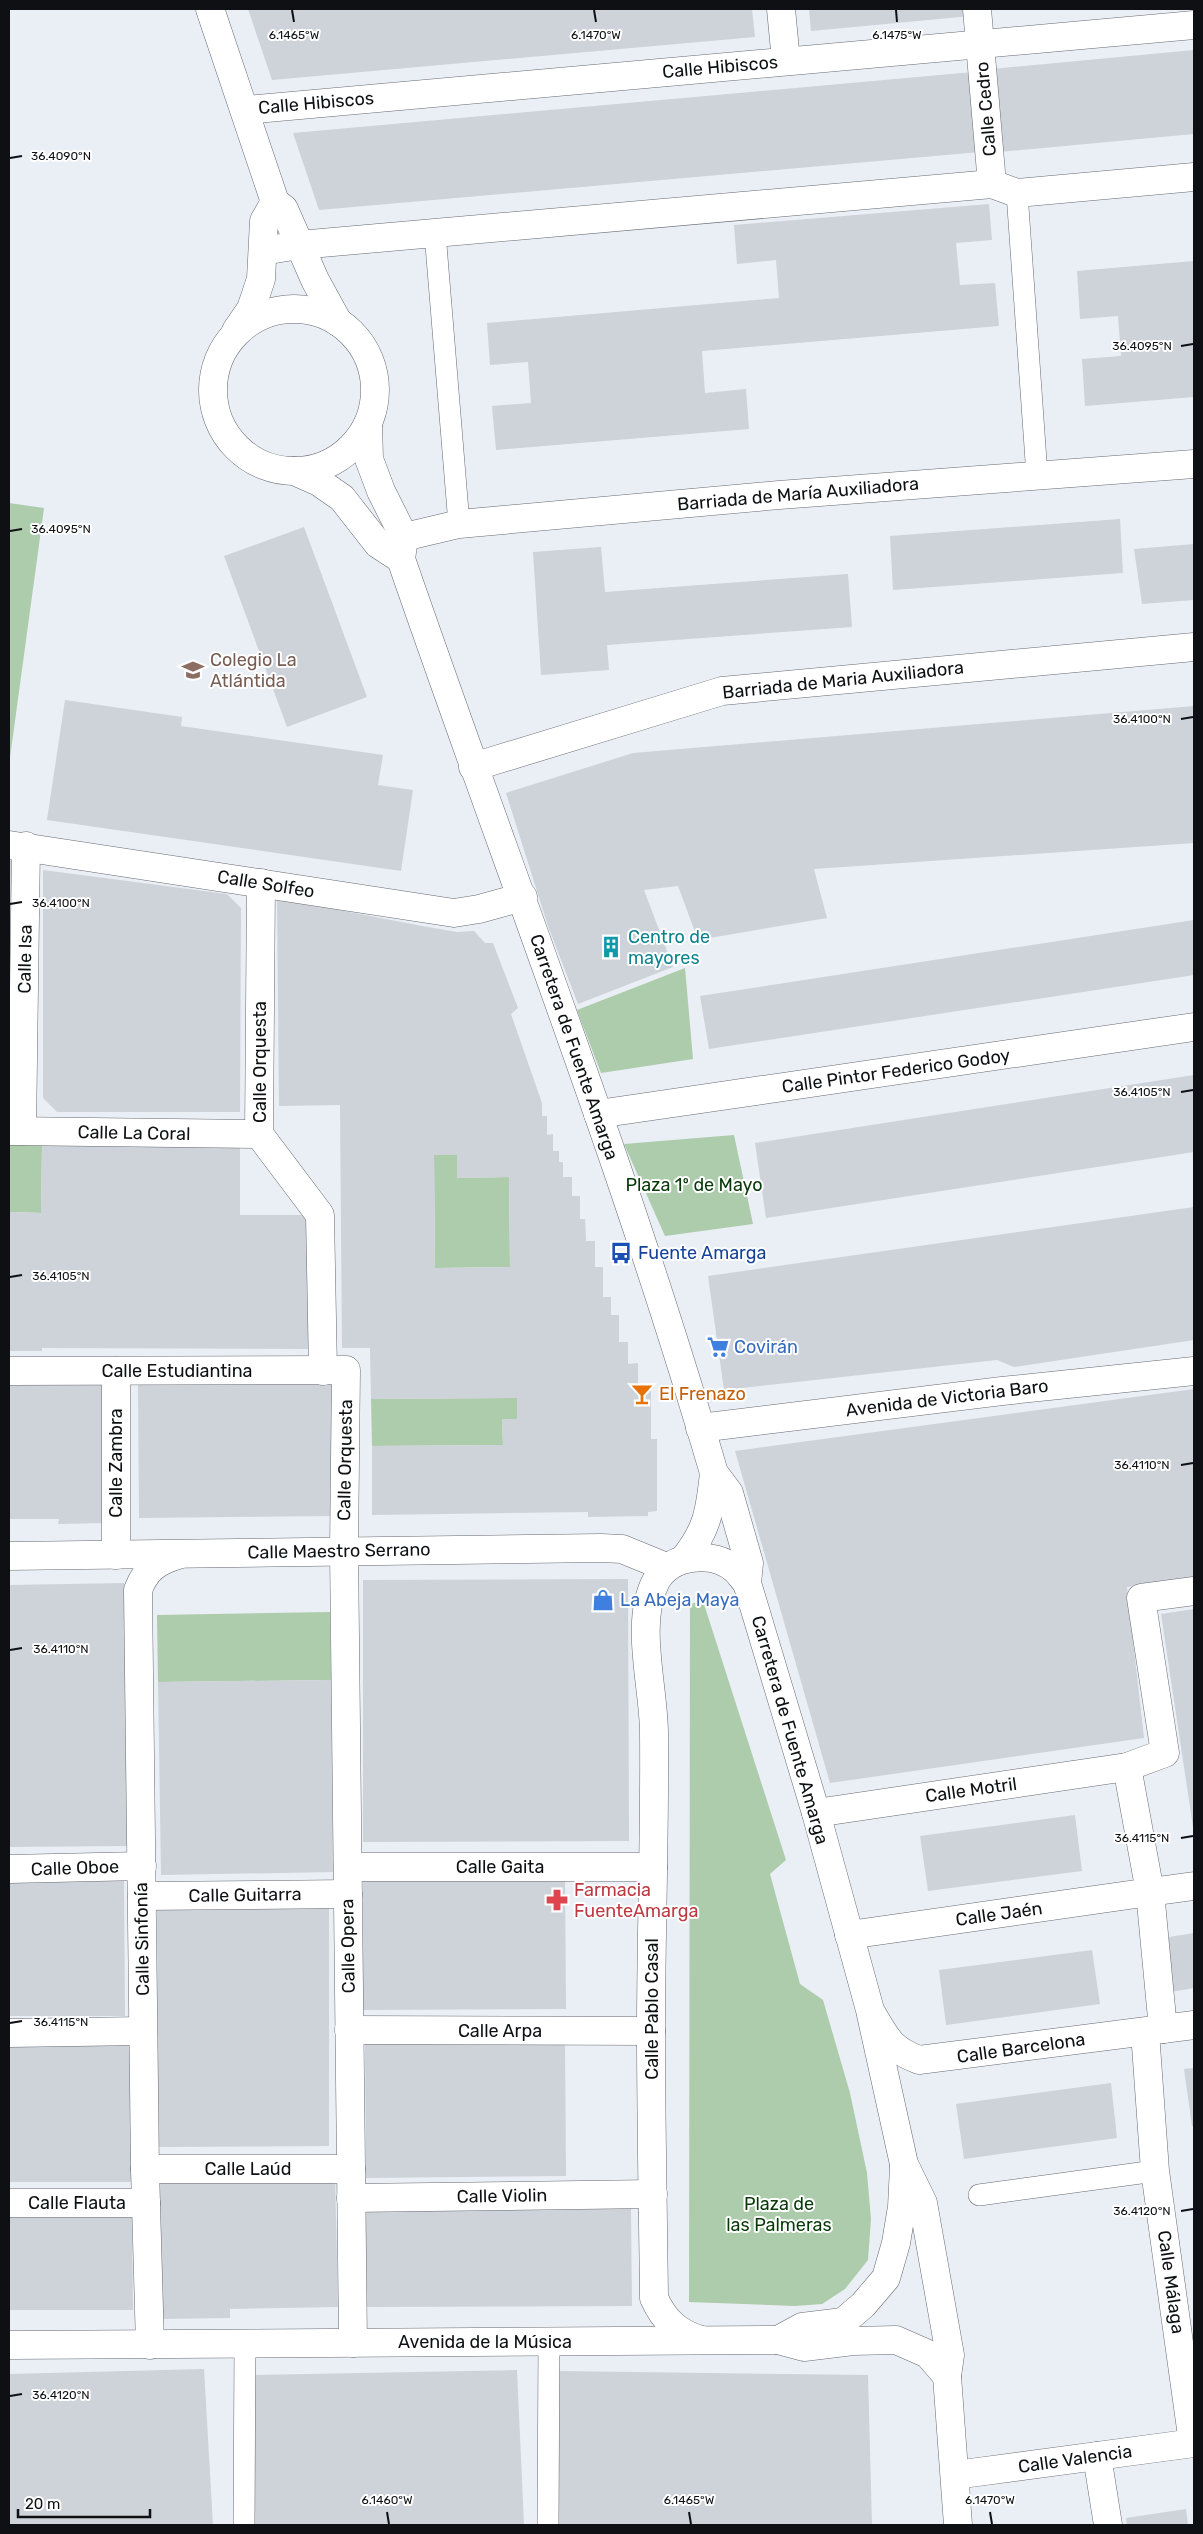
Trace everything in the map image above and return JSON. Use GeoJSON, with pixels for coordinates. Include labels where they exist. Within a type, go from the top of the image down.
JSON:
{"type":"FeatureCollection","features":[{"type":"Feature","properties":{"kind":"street"},"geometry":{"type":"LineString","coordinates":[[210,9],[275,202],[284,209],[338,322]]}},
{"type":"Feature","properties":{"kind":"street"},"geometry":{"type":"LineString","coordinates":[[782,9],[786,61]]}},
{"type":"Feature","properties":{"kind":"street","name":"Calle Cedro"},"geometry":{"type":"LineString","coordinates":[[977,9],[980,43],[1005,188]]}},
{"type":"Feature","properties":{"kind":"street","name":"Calle Hibiscos"},"geometry":{"type":"LineString","coordinates":[[245,110],[1194,25]]}},
{"type":"Feature","properties":{"kind":"street"},"geometry":{"type":"LineString","coordinates":[[263,251],[300,245],[434,233],[1005,188],[1194,177]]}},
{"type":"Feature","properties":{"kind":"street"},"geometry":{"type":"LineString","coordinates":[[233,337],[250,321],[272,312],[294,308],[317,312],[338,322],[356,337],[371,364],[375,378],[374,402],[368,424],[355,444],[338,458],[317,468],[294,471],[271,468],[249,458],[232,443],[220,423],[213,401],[213,378],[220,356],[251,309],[261,279],[264,221],[275,202]]}},
{"type":"Feature","properties":{"kind":"street","name":"Carretera de Fuente Amarga"},"geometry":{"type":"LineString","coordinates":[[368,424],[369,458],[402,548],[473,767],[523,897],[598,1114],[714,1473],[729,1493],[749,1563],[747,1583],[816,1813],[870,2010],[904,2164],[923,2203],[950,2355],[947,2376],[958,2525]]}},
{"type":"Feature","properties":{"kind":"street","name":"Barriada de María Auxiliadora"},"geometry":{"type":"LineString","coordinates":[[402,548],[459,524],[779,495],[1194,464]]}},
{"type":"Feature","properties":{"kind":"street"},"geometry":{"type":"LineString","coordinates":[[294,471],[319,482],[342,498],[378,544],[402,548]]}},
{"type":"Feature","properties":{"kind":"street","name":"Barriada de Maria Auxiliadora"},"geometry":{"type":"LineString","coordinates":[[473,767],[722,691],[1194,647]]}},
{"type":"Feature","properties":{"kind":"street","name":"Calle Solfeo"},"geometry":{"type":"LineString","coordinates":[[18,846],[454,913],[479,909],[523,897]]}},
{"type":"Feature","properties":{"kind":"street","name":"Calle Isa"},"geometry":{"type":"LineString","coordinates":[[15,1131],[18,846]]}},
{"type":"Feature","properties":{"kind":"street","name":"Calle Orquesta"},"geometry":{"type":"LineString","coordinates":[[261,883],[259,1134],[320,1215],[334,1371],[344,1550]]}},
{"type":"Feature","properties":{"kind":"street","name":"Calle Pintor Federico Godoy"},"geometry":{"type":"LineString","coordinates":[[598,1114],[1194,1027]]}},
{"type":"Feature","properties":{"kind":"street","name":"Calle La Coral"},"geometry":{"type":"LineString","coordinates":[[15,1131],[259,1134]]}},
{"type":"Feature","properties":{"kind":"street","name":"Calle Estudiantina"},"geometry":{"type":"LineString","coordinates":[[9,1371],[334,1371]]}},
{"type":"Feature","properties":{"kind":"street","name":"Calle Zambra"},"geometry":{"type":"LineString","coordinates":[[116,1371],[116,1555]]}},
{"type":"Feature","properties":{"kind":"street","name":"Avenida de Victoria Baro"},"geometry":{"type":"LineString","coordinates":[[700,1428],[1002,1391],[1194,1371]]}},
{"type":"Feature","properties":{"kind":"street","name":"Calle Pablo Casal"},"geometry":{"type":"LineString","coordinates":[[704,2341],[688,2336],[673,2326],[662,2313],[654,2298],[651,2032],[654,1730],[647,1647],[647,1607],[656,1582],[699,1540],[710,1507],[714,1473]]}},
{"type":"Feature","properties":{"kind":"street","name":"Calle Maestro Serrano"},"geometry":{"type":"LineString","coordinates":[[9,1556],[178,1555],[344,1550],[622,1549],[675,1563]]}},
{"type":"Feature","properties":{"kind":"street","name":"Calle Opera"},"geometry":{"type":"LineString","coordinates":[[344,1550],[352,2343]]}},
{"type":"Feature","properties":{"kind":"street","name":"Calle Sinfonía"},"geometry":{"type":"LineString","coordinates":[[150,2345],[145,2169],[138,1590],[143,1576],[152,1566],[164,1559],[178,1555]]}},
{"type":"Feature","properties":{"kind":"street"},"geometry":{"type":"LineString","coordinates":[[675,1563],[702,1557],[720,1560],[736,1570],[747,1583]]}},
{"type":"Feature","properties":{"kind":"street","name":"Calle Motril"},"geometry":{"type":"LineString","coordinates":[[816,1813],[1127,1767],[1165,1753],[1141,1598],[1194,1591]]}},
{"type":"Feature","properties":{"kind":"street","name":"Calle Málaga"},"geometry":{"type":"LineString","coordinates":[[1127,1767],[1150,1892],[1154,2030],[1155,2171],[1194,2443]]}},
{"type":"Feature","properties":{"kind":"street","name":"Calle Oboe"},"geometry":{"type":"LineString","coordinates":[[9,1869],[142,1866]]}},
{"type":"Feature","properties":{"kind":"street","name":"Calle Gaita"},"geometry":{"type":"LineString","coordinates":[[348,1867],[653,1867]]}},
{"type":"Feature","properties":{"kind":"street","name":"Calle Jaén"},"geometry":{"type":"LineString","coordinates":[[849,1935],[1194,1886]]}},
{"type":"Feature","properties":{"kind":"street","name":"Calle Guitarra"},"geometry":{"type":"LineString","coordinates":[[142,1896],[348,1894]]}},
{"type":"Feature","properties":{"kind":"street","name":"Calle Barcelona"},"geometry":{"type":"LineString","coordinates":[[870,2010],[891,2045],[904,2054],[919,2060],[1194,2025]]}},
{"type":"Feature","properties":{"kind":"street","name":"Calle Arpa"},"geometry":{"type":"LineString","coordinates":[[349,2030],[651,2032]]}},
{"type":"Feature","properties":{"kind":"street"},"geometry":{"type":"LineString","coordinates":[[9,2033],[143,2031]]}},
{"type":"Feature","properties":{"kind":"street"},"geometry":{"type":"LineString","coordinates":[[778,2340],[802,2327],[842,2322],[863,2305],[886,2278],[896,2243],[902,2207],[904,2164]]}},
{"type":"Feature","properties":{"kind":"street","name":"Calle Laúd"},"geometry":{"type":"LineString","coordinates":[[145,2169],[351,2169]]}},
{"type":"Feature","properties":{"kind":"street","name":"Calle Violin"},"geometry":{"type":"LineString","coordinates":[[351,2198],[653,2194]]}},
{"type":"Feature","properties":{"kind":"street","name":"Calle Flauta"},"geometry":{"type":"LineString","coordinates":[[9,2203],[146,2202]]}},
{"type":"Feature","properties":{"kind":"street","name":"Avenida de la Música"},"geometry":{"type":"LineString","coordinates":[[9,2345],[778,2340],[804,2347],[853,2340],[896,2340],[928,2354],[947,2376]]}},
{"type":"Feature","properties":{"kind":"street","name":"Calle Valencia"},"geometry":{"type":"LineString","coordinates":[[955,2475],[1194,2443]]}},
{"type":"Feature","properties":{"kind":"street"},"geometry":{"type":"LineString","coordinates":[[1097,2456],[1108,2525]]}},
{"type":"Feature","properties":{"kind":"lane"},"geometry":{"type":"LineString","coordinates":[[1005,188],[1037,475]]}},
{"type":"Feature","properties":{"kind":"lane"},"geometry":{"type":"LineString","coordinates":[[434,233],[459,524]]}},
{"type":"Feature","properties":{"kind":"lane"},"geometry":{"type":"LineString","coordinates":[[979,2195],[1155,2171]]}},
{"type":"Feature","properties":{"kind":"lane"},"geometry":{"type":"LineString","coordinates":[[548,2525],[549,2341]]}},
{"type":"Feature","properties":{"kind":"lane"},"geometry":{"type":"LineString","coordinates":[[244,2525],[245,2344]]}},
{"type":"Feature","properties":{"kind":"green space"},"geometry":{"type":"Polygon","coordinates":[[[9,503],[44,508],[9,765],[9,503]]]}},
{"type":"Feature","properties":{"kind":"green space"},"geometry":{"type":"Polygon","coordinates":[[[685,968],[693,1059],[601,1073],[577,1010],[685,968]]]}},
{"type":"Feature","properties":{"kind":"green space","name":"Plaza 1º de Mayo"},"geometry":{"type":"Polygon","coordinates":[[[734,1135],[753,1224],[665,1236],[624,1144],[734,1135]]]}},
{"type":"Feature","properties":{"kind":"green space"},"geometry":{"type":"Polygon","coordinates":[[[9,1145],[42,1145],[41,1213],[9,1212],[9,1145]]]}},
{"type":"Feature","properties":{"kind":"green space"},"geometry":{"type":"Polygon","coordinates":[[[434,1155],[457,1155],[457,1178],[509,1177],[510,1267],[435,1268],[434,1155]]]}},
{"type":"Feature","properties":{"kind":"green space"},"geometry":{"type":"Polygon","coordinates":[[[517,1398],[517,1419],[502,1419],[503,1445],[372,1446],[371,1399],[517,1398]]]}},
{"type":"Feature","properties":{"kind":"green space","name":"Plaza de las Palmeras"},"geometry":{"type":"Polygon","coordinates":[[[703,1601],[786,1860],[770,1874],[800,1984],[823,2000],[850,2093],[867,2173],[871,2219],[868,2260],[845,2289],[822,2304],[795,2306],[689,2302],[690,1604],[703,1601]]]}},
{"type":"Feature","properties":{"kind":"green space"},"geometry":{"type":"Polygon","coordinates":[[[330,1612],[331,1680],[158,1682],[157,1615],[330,1612]]]}},
{"type":"Feature","properties":{"kind":"building"},"geometry":{"type":"Polygon","coordinates":[[[248,9],[752,9],[755,37],[272,80],[248,9]]]}},
{"type":"Feature","properties":{"kind":"building"},"geometry":{"type":"Polygon","coordinates":[[[809,9],[971,9],[971,16],[811,31],[809,9]]]}},
{"type":"Feature","properties":{"kind":"building"},"geometry":{"type":"Polygon","coordinates":[[[1194,50],[1194,134],[999,152],[992,69],[1194,50]]]}},
{"type":"Feature","properties":{"kind":"building"},"geometry":{"type":"Polygon","coordinates":[[[973,72],[980,152],[319,210],[293,133],[973,72]]]}},
{"type":"Feature","properties":{"kind":"building"},"geometry":{"type":"Polygon","coordinates":[[[989,204],[992,240],[956,243],[960,285],[995,283],[999,326],[702,351],[705,393],[746,389],[749,429],[496,450],[492,406],[531,403],[528,362],[490,365],[487,323],[779,298],[776,260],[737,264],[734,225],[989,204]]]}},
{"type":"Feature","properties":{"kind":"building"},"geometry":{"type":"Polygon","coordinates":[[[1194,261],[1194,397],[1085,406],[1082,359],[1121,356],[1118,316],[1080,319],[1077,271],[1194,261]]]}},
{"type":"Feature","properties":{"kind":"building"},"geometry":{"type":"Polygon","coordinates":[[[1120,519],[1123,573],[893,590],[890,536],[1120,519]]]}},
{"type":"Feature","properties":{"kind":"building"},"geometry":{"type":"Polygon","coordinates":[[[304,527],[367,697],[287,727],[224,556],[304,527]]]}},
{"type":"Feature","properties":{"kind":"building"},"geometry":{"type":"Polygon","coordinates":[[[1194,544],[1194,600],[1142,604],[1134,549],[1194,544]]]}},
{"type":"Feature","properties":{"kind":"building"},"geometry":{"type":"Polygon","coordinates":[[[601,547],[605,592],[848,574],[852,627],[607,645],[609,670],[541,675],[533,552],[601,547]]]}},
{"type":"Feature","properties":{"kind":"building"},"geometry":{"type":"Polygon","coordinates":[[[65,700],[182,717],[181,726],[383,755],[378,785],[413,790],[401,871],[47,820],[65,700]]]}},
{"type":"Feature","properties":{"kind":"building"},"geometry":{"type":"Polygon","coordinates":[[[1194,706],[1194,843],[814,869],[827,918],[698,940],[678,886],[644,890],[673,967],[578,1004],[548,926],[506,793],[633,753],[1194,706]]]}},
{"type":"Feature","properties":{"kind":"building"},"geometry":{"type":"Polygon","coordinates":[[[9,860],[12,861],[10,949],[9,949],[9,860]]]}},
{"type":"Feature","properties":{"kind":"building"},"geometry":{"type":"Polygon","coordinates":[[[43,870],[227,894],[241,908],[240,1112],[57,1112],[43,1098],[43,870]]]}},
{"type":"Feature","properties":{"kind":"building"},"geometry":{"type":"Polygon","coordinates":[[[277,898],[457,932],[474,931],[485,943],[493,943],[518,1008],[511,1014],[542,1103],[542,1116],[547,1116],[547,1135],[553,1134],[553,1151],[559,1151],[559,1162],[563,1162],[563,1177],[572,1177],[572,1196],[580,1196],[580,1219],[585,1219],[586,1241],[595,1241],[595,1267],[603,1267],[603,1297],[611,1297],[611,1315],[619,1315],[619,1342],[628,1342],[628,1364],[638,1363],[638,1387],[651,1388],[651,1439],[657,1439],[657,1511],[648,1512],[648,1516],[588,1517],[588,1512],[372,1515],[372,1446],[503,1445],[502,1419],[517,1419],[517,1398],[371,1399],[370,1348],[342,1348],[340,1105],[279,1106],[277,898]],[[434,1155],[435,1268],[510,1267],[509,1177],[457,1178],[457,1155],[434,1155]]]}},
{"type":"Feature","properties":{"kind":"building"},"geometry":{"type":"Polygon","coordinates":[[[1194,920],[1194,975],[709,1049],[700,996],[1194,920]]]}},
{"type":"Feature","properties":{"kind":"building"},"geometry":{"type":"Polygon","coordinates":[[[1194,1075],[1194,1152],[766,1218],[755,1143],[1194,1075]]]}},
{"type":"Feature","properties":{"kind":"building"},"geometry":{"type":"Polygon","coordinates":[[[42,1145],[240,1145],[240,1215],[308,1215],[308,1349],[42,1348],[42,1351],[9,1351],[9,1212],[41,1213],[42,1145]]]}},
{"type":"Feature","properties":{"kind":"building"},"geometry":{"type":"Polygon","coordinates":[[[1194,1207],[1194,1340],[1014,1367],[997,1360],[724,1390],[708,1276],[1194,1207]]]}},
{"type":"Feature","properties":{"kind":"building"},"geometry":{"type":"Polygon","coordinates":[[[104,1379],[105,1523],[58,1524],[59,1519],[9,1519],[9,1380],[104,1379]]]}},
{"type":"Feature","properties":{"kind":"building"},"geometry":{"type":"Polygon","coordinates":[[[337,1380],[338,1516],[139,1518],[138,1382],[337,1380]]]}},
{"type":"Feature","properties":{"kind":"building"},"geometry":{"type":"Polygon","coordinates":[[[1194,1389],[1194,1579],[1127,1587],[1144,1738],[830,1783],[735,1451],[1194,1389]]]}},
{"type":"Feature","properties":{"kind":"building"},"geometry":{"type":"Polygon","coordinates":[[[628,1579],[629,1841],[363,1842],[363,1580],[628,1579]]]}},
{"type":"Feature","properties":{"kind":"building"},"geometry":{"type":"Polygon","coordinates":[[[124,1583],[127,1846],[9,1847],[9,1585],[124,1583]]]}},
{"type":"Feature","properties":{"kind":"building"},"geometry":{"type":"Polygon","coordinates":[[[1194,1609],[1194,1827],[1193,1827],[1161,1614],[1194,1609]]]}},
{"type":"Feature","properties":{"kind":"building"},"geometry":{"type":"Polygon","coordinates":[[[331,1680],[333,1872],[161,1875],[158,1682],[331,1680]]]}},
{"type":"Feature","properties":{"kind":"building"},"geometry":{"type":"Polygon","coordinates":[[[1075,1815],[1082,1871],[928,1891],[920,1836],[1075,1815]]]}},
{"type":"Feature","properties":{"kind":"building"},"geometry":{"type":"Polygon","coordinates":[[[565,1876],[566,2009],[363,2010],[363,1877],[565,1876]]]}},
{"type":"Feature","properties":{"kind":"building"},"geometry":{"type":"Polygon","coordinates":[[[9,1878],[124,1878],[125,2016],[9,2016],[9,1878]]]}},
{"type":"Feature","properties":{"kind":"building"},"geometry":{"type":"Polygon","coordinates":[[[329,1904],[329,2146],[158,2147],[157,1905],[329,1904]]]}},
{"type":"Feature","properties":{"kind":"building"},"geometry":{"type":"Polygon","coordinates":[[[1194,1933],[1194,1988],[1171,1992],[1163,1938],[1194,1933]]]}},
{"type":"Feature","properties":{"kind":"building"},"geometry":{"type":"Polygon","coordinates":[[[1092,1950],[1100,2004],[946,2025],[939,1970],[1092,1950]]]}},
{"type":"Feature","properties":{"kind":"building"},"geometry":{"type":"Polygon","coordinates":[[[565,2041],[566,2176],[366,2178],[365,2043],[565,2041]]]}},
{"type":"Feature","properties":{"kind":"building"},"geometry":{"type":"Polygon","coordinates":[[[9,2044],[131,2044],[132,2182],[9,2182],[9,2044]]]}},
{"type":"Feature","properties":{"kind":"building"},"geometry":{"type":"Polygon","coordinates":[[[1194,2068],[1194,2126],[1192,2126],[1184,2069],[1194,2068]]]}},
{"type":"Feature","properties":{"kind":"building"},"geometry":{"type":"Polygon","coordinates":[[[1111,2083],[1117,2138],[964,2159],[956,2104],[1111,2083]]]}},
{"type":"Feature","properties":{"kind":"building"},"geometry":{"type":"Polygon","coordinates":[[[335,2174],[338,2307],[230,2309],[230,2318],[162,2319],[160,2178],[335,2174]]]}},
{"type":"Feature","properties":{"kind":"building"},"geometry":{"type":"Polygon","coordinates":[[[631,2208],[632,2306],[364,2307],[364,2209],[631,2208]]]}},
{"type":"Feature","properties":{"kind":"building"},"geometry":{"type":"Polygon","coordinates":[[[132,2214],[133,2310],[9,2310],[9,2216],[132,2214]]]}},
{"type":"Feature","properties":{"kind":"building"},"geometry":{"type":"Polygon","coordinates":[[[204,2369],[213,2525],[9,2525],[9,2374],[204,2369]]]}},
{"type":"Feature","properties":{"kind":"building"},"geometry":{"type":"Polygon","coordinates":[[[517,2370],[524,2525],[250,2525],[250,2375],[517,2370]]]}},
{"type":"Feature","properties":{"kind":"building"},"geometry":{"type":"Polygon","coordinates":[[[558,2371],[868,2375],[872,2525],[555,2525],[558,2371]]]}},
{"type":"Feature","properties":{"kind":"building"},"geometry":{"type":"Polygon","coordinates":[[[1186,2509],[1188,2525],[1127,2525],[1126,2518],[1186,2509]]]}},
{"type":"Feature","properties":{"kind":"place","name":"Colegio La Atlántida"},"geometry":{"type":"Point","coordinates":[193,670]}},
{"type":"Feature","properties":{"kind":"place","name":"Centro de mayores"},"geometry":{"type":"Point","coordinates":[611,947]}},
{"type":"Feature","properties":{"kind":"place","name":"Fuente Amarga"},"geometry":{"type":"Point","coordinates":[621,1253]}},
{"type":"Feature","properties":{"kind":"place","name":"Covirán"},"geometry":{"type":"Point","coordinates":[718,1347]}},
{"type":"Feature","properties":{"kind":"place","name":"El Frenazo"},"geometry":{"type":"Point","coordinates":[642,1394]}},
{"type":"Feature","properties":{"kind":"place","name":"La Abeja Maya"},"geometry":{"type":"Point","coordinates":[603,1600]}},
{"type":"Feature","properties":{"kind":"place","name":"Farmacia FuenteAmarga"},"geometry":{"type":"Point","coordinates":[557,1900]}}]}
